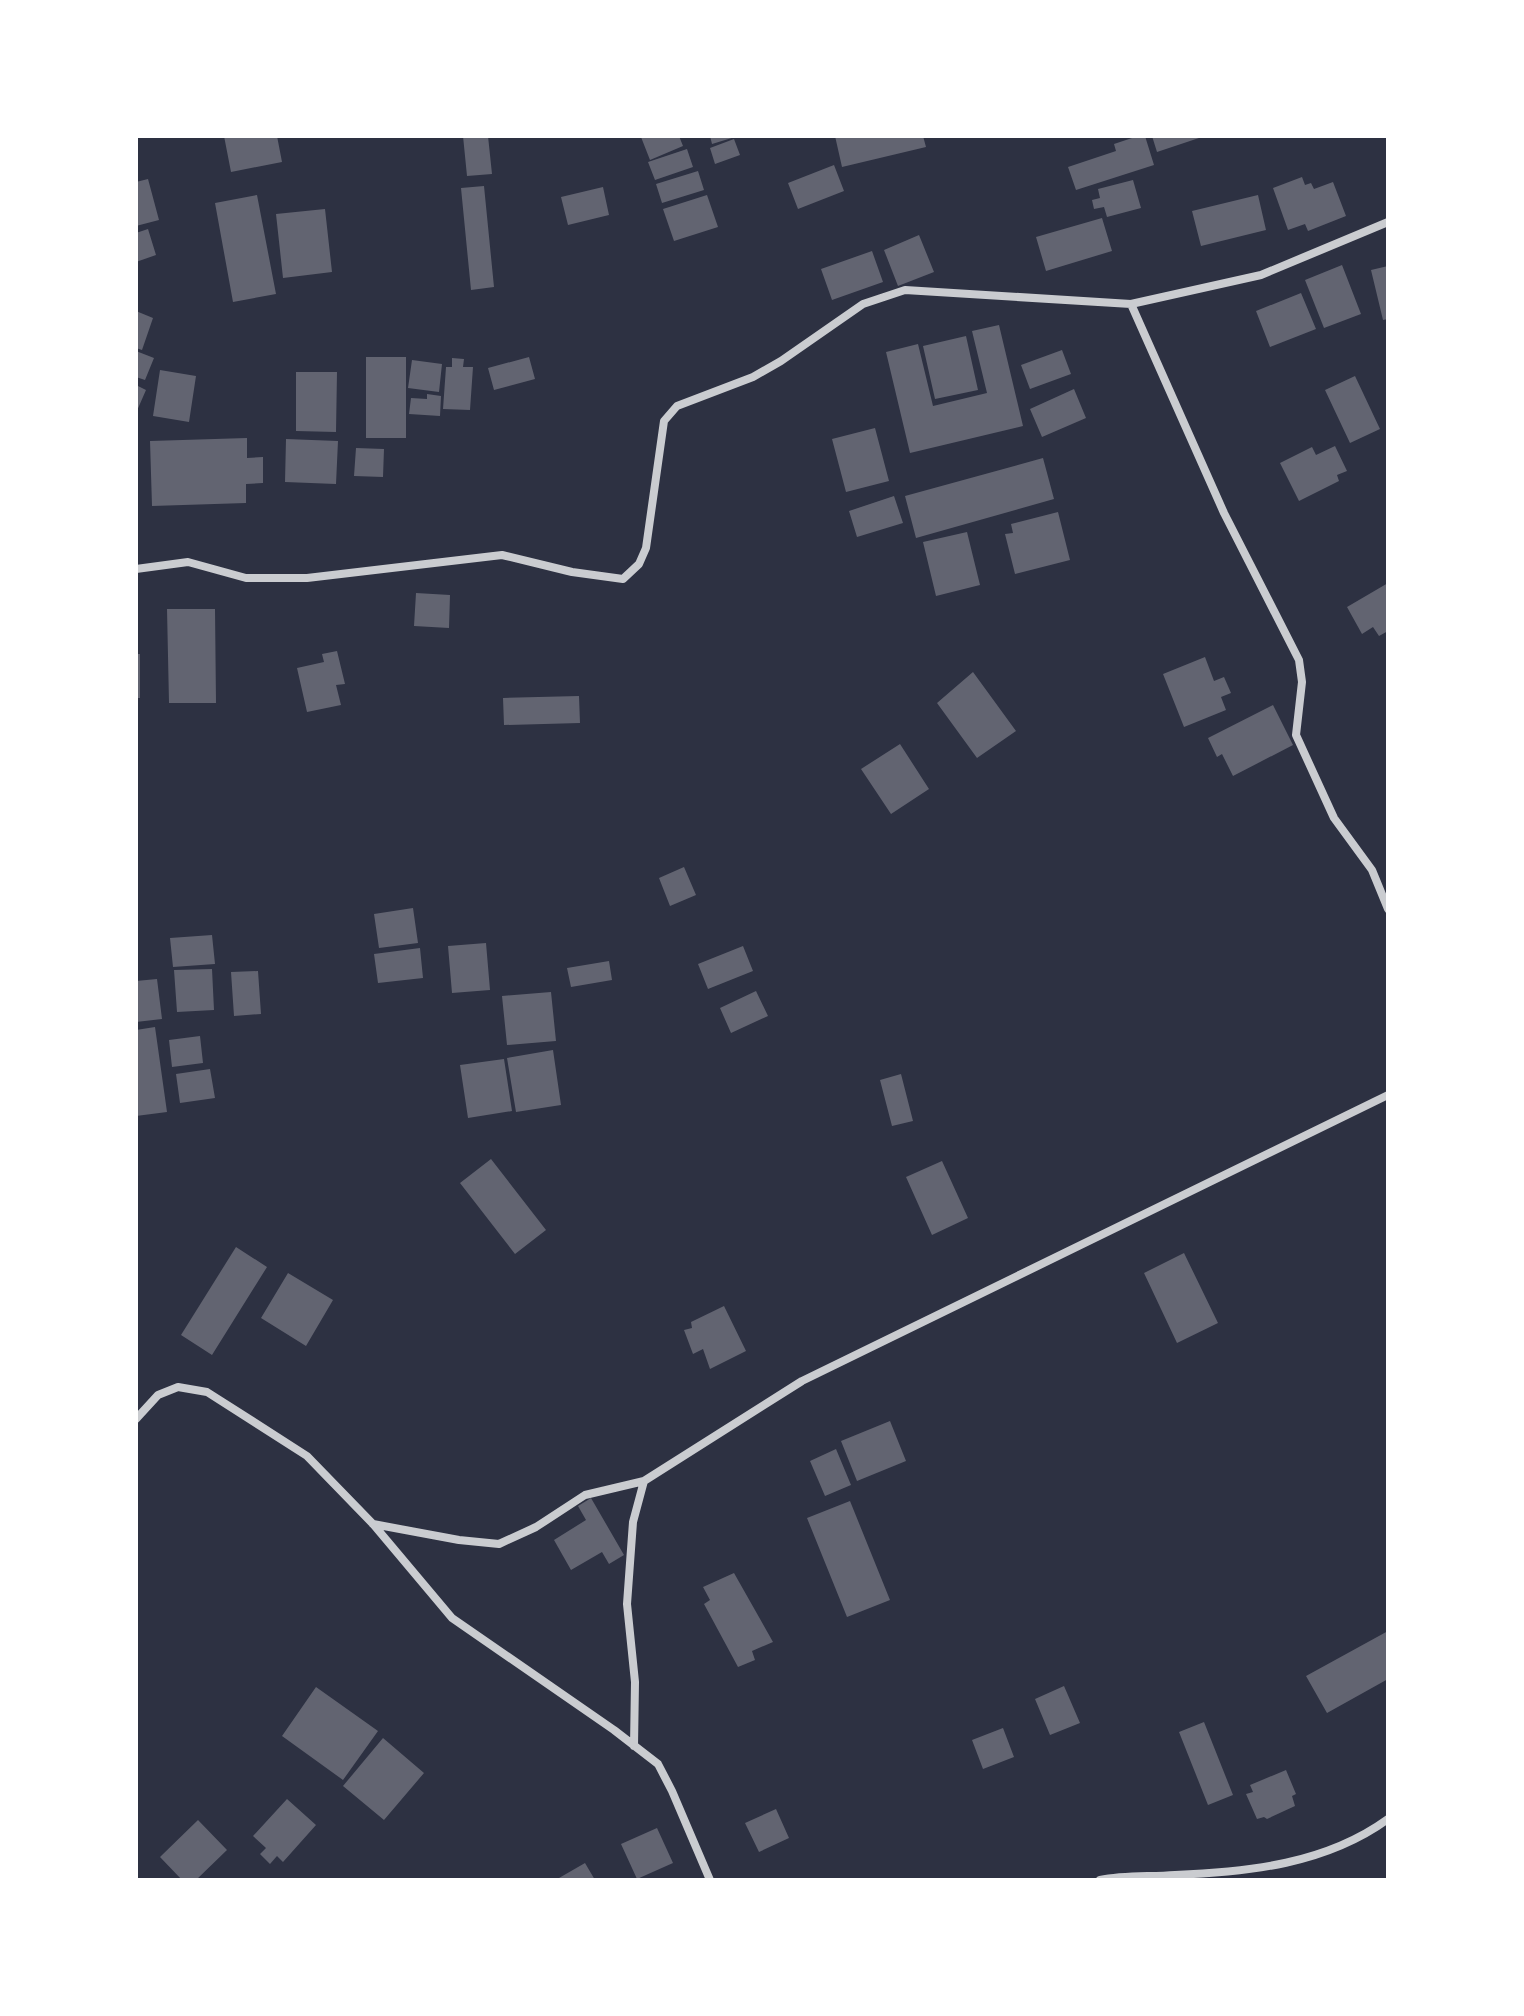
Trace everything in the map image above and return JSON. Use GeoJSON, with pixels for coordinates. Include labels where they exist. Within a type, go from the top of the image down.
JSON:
{"type":"FeatureCollection","features":[{"type":"Feature","properties":{"kind":"street"},"geometry":{"type":"LineString","coordinates":[[136,569],[188,562],[246,578],[307,578],[502,555],[572,572],[623,579],[639,564],[646,548],[664,421],[668,413],[697,397],[753,377],[863,304],[905,290],[1131,304],[1261,275],[1388,222]]}},
{"type":"Feature","properties":{"kind":"street"},"geometry":{"type":"LineString","coordinates":[[1131,304],[1224,513],[1299,660],[1302,682],[1296,735],[1308,765],[1334,818],[1372,870],[1388,909]]}},
{"type":"Feature","properties":{"kind":"street"},"geometry":{"type":"LineString","coordinates":[[373,1524],[499,1544],[536,1527],[585,1495],[644,1481],[802,1381],[1388,1095]]}},
{"type":"Feature","properties":{"kind":"street"},"geometry":{"type":"LineString","coordinates":[[136,1419],[158,1395],[178,1387],[207,1392],[307,1456],[373,1524],[452,1618],[658,1764],[710,1880]]}},
{"type":"Feature","properties":{"kind":"street"},"geometry":{"type":"LineString","coordinates":[[634,1746],[635,1682],[627,1604],[633,1522],[644,1481]]}},
{"type":"Feature","properties":{"kind":"street"},"geometry":{"type":"LineString","coordinates":[[1100,1880],[1236,1872],[1307,1859],[1364,1837],[1388,1819]]}},
{"type":"Feature","properties":{"kind":"building"},"geometry":{"type":"Polygon","coordinates":[[[224,136],[277,136],[282,162],[231,172],[224,136]]]}},
{"type":"Feature","properties":{"kind":"building"},"geometry":{"type":"Polygon","coordinates":[[[463,136],[488,136],[492,174],[467,176],[463,136]]]}},
{"type":"Feature","properties":{"kind":"building"},"geometry":{"type":"Polygon","coordinates":[[[679,136],[683,146],[650,160],[641,137],[679,136]]]}},
{"type":"Feature","properties":{"kind":"building"},"geometry":{"type":"Polygon","coordinates":[[[710,136],[735,136],[735,137],[712,144],[710,136]]]}},
{"type":"Feature","properties":{"kind":"building"},"geometry":{"type":"Polygon","coordinates":[[[835,136],[923,136],[926,147],[842,167],[835,136]]]}},
{"type":"Feature","properties":{"kind":"building"},"geometry":{"type":"Polygon","coordinates":[[[1145,136],[1154,165],[1076,190],[1068,167],[1116,151],[1114,144],[1145,136]]]}},
{"type":"Feature","properties":{"kind":"building"},"geometry":{"type":"Polygon","coordinates":[[[1152,136],[1202,136],[1202,137],[1157,152],[1152,136]]]}},
{"type":"Feature","properties":{"kind":"building"},"geometry":{"type":"Polygon","coordinates":[[[734,139],[740,155],[715,164],[710,148],[734,139]]]}},
{"type":"Feature","properties":{"kind":"building"},"geometry":{"type":"Polygon","coordinates":[[[687,149],[693,167],[655,180],[648,162],[687,149]]]}},
{"type":"Feature","properties":{"kind":"building"},"geometry":{"type":"Polygon","coordinates":[[[834,165],[844,191],[798,209],[788,183],[834,165]]]}},
{"type":"Feature","properties":{"kind":"building"},"geometry":{"type":"Polygon","coordinates":[[[698,171],[704,190],[662,203],[656,184],[698,171]]]}},
{"type":"Feature","properties":{"kind":"building"},"geometry":{"type":"Polygon","coordinates":[[[1302,177],[1305,185],[1311,183],[1314,189],[1333,182],[1346,216],[1308,231],[1305,224],[1288,230],[1273,188],[1302,177]]]}},
{"type":"Feature","properties":{"kind":"building"},"geometry":{"type":"Polygon","coordinates":[[[148,179],[159,220],[136,226],[136,182],[148,179]]]}},
{"type":"Feature","properties":{"kind":"building"},"geometry":{"type":"Polygon","coordinates":[[[1133,180],[1141,208],[1107,217],[1104,207],[1094,209],[1092,200],[1100,198],[1098,189],[1133,180]]]}},
{"type":"Feature","properties":{"kind":"building"},"geometry":{"type":"Polygon","coordinates":[[[484,186],[494,287],[471,290],[461,188],[484,186]]]}},
{"type":"Feature","properties":{"kind":"building"},"geometry":{"type":"Polygon","coordinates":[[[603,187],[609,215],[568,225],[561,197],[603,187]]]}},
{"type":"Feature","properties":{"kind":"building"},"geometry":{"type":"Polygon","coordinates":[[[257,195],[276,294],[233,302],[215,203],[257,195]]]}},
{"type":"Feature","properties":{"kind":"building"},"geometry":{"type":"Polygon","coordinates":[[[707,195],[718,227],[674,241],[663,209],[707,195]]]}},
{"type":"Feature","properties":{"kind":"building"},"geometry":{"type":"Polygon","coordinates":[[[1258,195],[1266,230],[1201,246],[1192,211],[1258,195]]]}},
{"type":"Feature","properties":{"kind":"building"},"geometry":{"type":"Polygon","coordinates":[[[325,209],[332,272],[283,278],[276,214],[325,209]]]}},
{"type":"Feature","properties":{"kind":"building"},"geometry":{"type":"Polygon","coordinates":[[[1102,218],[1112,251],[1046,271],[1036,237],[1102,218]]]}},
{"type":"Feature","properties":{"kind":"building"},"geometry":{"type":"Polygon","coordinates":[[[148,229],[156,255],[136,262],[136,233],[148,229]]]}},
{"type":"Feature","properties":{"kind":"building"},"geometry":{"type":"Polygon","coordinates":[[[919,235],[934,272],[898,286],[884,250],[919,235]]]}},
{"type":"Feature","properties":{"kind":"building"},"geometry":{"type":"Polygon","coordinates":[[[872,251],[883,282],[832,300],[821,269],[872,251]]]}},
{"type":"Feature","properties":{"kind":"building"},"geometry":{"type":"Polygon","coordinates":[[[1342,265],[1361,314],[1324,328],[1305,280],[1342,265]]]}},
{"type":"Feature","properties":{"kind":"building"},"geometry":{"type":"Polygon","coordinates":[[[1388,266],[1388,319],[1383,320],[1371,270],[1388,266]]]}},
{"type":"Feature","properties":{"kind":"building"},"geometry":{"type":"Polygon","coordinates":[[[1301,293],[1316,329],[1270,347],[1256,311],[1301,293]]]}},
{"type":"Feature","properties":{"kind":"building"},"geometry":{"type":"Polygon","coordinates":[[[136,311],[153,318],[142,350],[136,348],[136,311]]]}},
{"type":"Feature","properties":{"kind":"building"},"geometry":{"type":"Polygon","coordinates":[[[999,325],[1023,426],[910,453],[886,352],[918,344],[933,406],[987,393],[972,331],[999,325]]]}},
{"type":"Feature","properties":{"kind":"building"},"geometry":{"type":"Polygon","coordinates":[[[966,336],[978,390],[935,399],[923,346],[966,336]]]}},
{"type":"Feature","properties":{"kind":"building"},"geometry":{"type":"Polygon","coordinates":[[[1062,350],[1071,374],[1030,389],[1021,365],[1062,350]]]}},
{"type":"Feature","properties":{"kind":"building"},"geometry":{"type":"Polygon","coordinates":[[[136,351],[154,358],[145,380],[136,377],[136,351]]]}},
{"type":"Feature","properties":{"kind":"building"},"geometry":{"type":"Polygon","coordinates":[[[366,357],[406,357],[406,438],[366,438],[366,357]]]}},
{"type":"Feature","properties":{"kind":"building"},"geometry":{"type":"Polygon","coordinates":[[[529,357],[535,379],[494,390],[488,368],[529,357]]]}},
{"type":"Feature","properties":{"kind":"building"},"geometry":{"type":"Polygon","coordinates":[[[452,358],[464,359],[463,367],[473,367],[470,410],[443,409],[446,367],[452,367],[452,358]]]}},
{"type":"Feature","properties":{"kind":"building"},"geometry":{"type":"Polygon","coordinates":[[[412,360],[442,364],[439,392],[408,388],[412,360]]]}},
{"type":"Feature","properties":{"kind":"building"},"geometry":{"type":"Polygon","coordinates":[[[160,370],[196,376],[189,422],[153,416],[160,370]]]}},
{"type":"Feature","properties":{"kind":"building"},"geometry":{"type":"Polygon","coordinates":[[[296,372],[337,372],[336,432],[296,431],[296,372]]]}},
{"type":"Feature","properties":{"kind":"building"},"geometry":{"type":"Polygon","coordinates":[[[1355,376],[1380,429],[1350,443],[1325,390],[1355,376]]]}},
{"type":"Feature","properties":{"kind":"building"},"geometry":{"type":"Polygon","coordinates":[[[136,385],[146,390],[136,413],[136,385]]]}},
{"type":"Feature","properties":{"kind":"building"},"geometry":{"type":"Polygon","coordinates":[[[1074,389],[1086,418],[1042,437],[1030,409],[1074,389]]]}},
{"type":"Feature","properties":{"kind":"building"},"geometry":{"type":"Polygon","coordinates":[[[427,394],[441,396],[440,416],[409,414],[411,398],[427,399],[427,394]]]}},
{"type":"Feature","properties":{"kind":"building"},"geometry":{"type":"Polygon","coordinates":[[[875,428],[889,481],[846,492],[832,439],[875,428]]]}},
{"type":"Feature","properties":{"kind":"building"},"geometry":{"type":"Polygon","coordinates":[[[247,438],[247,458],[263,457],[263,483],[246,484],[246,503],[152,506],[150,441],[247,438]]]}},
{"type":"Feature","properties":{"kind":"building"},"geometry":{"type":"Polygon","coordinates":[[[286,439],[338,441],[336,484],[285,482],[286,439]]]}},
{"type":"Feature","properties":{"kind":"building"},"geometry":{"type":"Polygon","coordinates":[[[1335,446],[1347,471],[1337,475],[1339,481],[1299,501],[1280,463],[1312,447],[1316,455],[1335,446]]]}},
{"type":"Feature","properties":{"kind":"building"},"geometry":{"type":"Polygon","coordinates":[[[356,448],[384,449],[383,477],[354,476],[356,448]]]}},
{"type":"Feature","properties":{"kind":"building"},"geometry":{"type":"Polygon","coordinates":[[[1043,458],[1054,499],[916,538],[905,496],[1043,458]]]}},
{"type":"Feature","properties":{"kind":"building"},"geometry":{"type":"Polygon","coordinates":[[[894,496],[903,523],[857,537],[849,511],[894,496]]]}},
{"type":"Feature","properties":{"kind":"building"},"geometry":{"type":"Polygon","coordinates":[[[1058,512],[1070,560],[1015,574],[1005,534],[1013,533],[1011,524],[1058,512]]]}},
{"type":"Feature","properties":{"kind":"building"},"geometry":{"type":"Polygon","coordinates":[[[967,532],[980,585],[936,596],[923,542],[967,532]]]}},
{"type":"Feature","properties":{"kind":"building"},"geometry":{"type":"Polygon","coordinates":[[[1388,583],[1388,631],[1379,636],[1373,627],[1362,634],[1347,607],[1388,583]]]}},
{"type":"Feature","properties":{"kind":"building"},"geometry":{"type":"Polygon","coordinates":[[[416,593],[450,595],[449,628],[414,626],[416,593]]]}},
{"type":"Feature","properties":{"kind":"building"},"geometry":{"type":"Polygon","coordinates":[[[167,609],[215,609],[216,703],[169,703],[167,609]]]}},
{"type":"Feature","properties":{"kind":"building"},"geometry":{"type":"Polygon","coordinates":[[[337,651],[345,684],[336,685],[341,705],[307,712],[297,668],[324,662],[322,654],[337,651]]]}},
{"type":"Feature","properties":{"kind":"building"},"geometry":{"type":"Polygon","coordinates":[[[136,654],[140,654],[140,698],[136,698],[136,654]]]}},
{"type":"Feature","properties":{"kind":"building"},"geometry":{"type":"Polygon","coordinates":[[[1205,657],[1214,681],[1224,677],[1231,693],[1221,697],[1226,710],[1184,727],[1163,674],[1205,657]]]}},
{"type":"Feature","properties":{"kind":"building"},"geometry":{"type":"Polygon","coordinates":[[[973,672],[1016,731],[977,758],[937,703],[973,672]]]}},
{"type":"Feature","properties":{"kind":"building"},"geometry":{"type":"Polygon","coordinates":[[[579,696],[580,723],[504,725],[503,698],[579,696]]]}},
{"type":"Feature","properties":{"kind":"building"},"geometry":{"type":"Polygon","coordinates":[[[1273,705],[1293,745],[1233,776],[1222,754],[1217,757],[1208,738],[1273,705]]]}},
{"type":"Feature","properties":{"kind":"building"},"geometry":{"type":"Polygon","coordinates":[[[900,744],[929,789],[891,814],[861,769],[900,744]]]}},
{"type":"Feature","properties":{"kind":"building"},"geometry":{"type":"Polygon","coordinates":[[[684,867],[696,895],[670,906],[659,878],[684,867]]]}},
{"type":"Feature","properties":{"kind":"building"},"geometry":{"type":"Polygon","coordinates":[[[413,908],[418,943],[379,948],[374,914],[413,908]]]}},
{"type":"Feature","properties":{"kind":"building"},"geometry":{"type":"Polygon","coordinates":[[[212,935],[215,964],[173,967],[170,938],[212,935]]]}},
{"type":"Feature","properties":{"kind":"building"},"geometry":{"type":"Polygon","coordinates":[[[486,943],[490,990],[452,993],[448,946],[486,943]]]}},
{"type":"Feature","properties":{"kind":"building"},"geometry":{"type":"Polygon","coordinates":[[[743,946],[753,971],[708,989],[698,964],[743,946]]]}},
{"type":"Feature","properties":{"kind":"building"},"geometry":{"type":"Polygon","coordinates":[[[420,948],[423,978],[378,983],[374,954],[420,948]]]}},
{"type":"Feature","properties":{"kind":"building"},"geometry":{"type":"Polygon","coordinates":[[[609,961],[612,980],[571,987],[567,968],[609,961]]]}},
{"type":"Feature","properties":{"kind":"building"},"geometry":{"type":"Polygon","coordinates":[[[212,969],[214,1010],[177,1012],[174,970],[212,969]]]}},
{"type":"Feature","properties":{"kind":"building"},"geometry":{"type":"Polygon","coordinates":[[[258,971],[261,1014],[234,1016],[231,972],[258,971]]]}},
{"type":"Feature","properties":{"kind":"building"},"geometry":{"type":"Polygon","coordinates":[[[157,979],[162,1019],[136,1022],[136,981],[157,979]]]}},
{"type":"Feature","properties":{"kind":"building"},"geometry":{"type":"Polygon","coordinates":[[[756,991],[768,1016],[731,1033],[720,1008],[756,991]]]}},
{"type":"Feature","properties":{"kind":"building"},"geometry":{"type":"Polygon","coordinates":[[[551,992],[556,1041],[507,1045],[502,996],[551,992]]]}},
{"type":"Feature","properties":{"kind":"building"},"geometry":{"type":"Polygon","coordinates":[[[155,1027],[167,1112],[136,1116],[136,1030],[155,1027]]]}},
{"type":"Feature","properties":{"kind":"building"},"geometry":{"type":"Polygon","coordinates":[[[200,1036],[203,1063],[172,1067],[169,1040],[200,1036]]]}},
{"type":"Feature","properties":{"kind":"building"},"geometry":{"type":"Polygon","coordinates":[[[553,1050],[561,1105],[516,1112],[507,1058],[553,1050]]]}},
{"type":"Feature","properties":{"kind":"building"},"geometry":{"type":"Polygon","coordinates":[[[504,1059],[512,1111],[468,1118],[460,1065],[504,1059]]]}},
{"type":"Feature","properties":{"kind":"building"},"geometry":{"type":"Polygon","coordinates":[[[210,1069],[215,1098],[180,1103],[176,1074],[210,1069]]]}},
{"type":"Feature","properties":{"kind":"building"},"geometry":{"type":"Polygon","coordinates":[[[901,1074],[913,1121],[892,1126],[880,1080],[901,1074]]]}},
{"type":"Feature","properties":{"kind":"building"},"geometry":{"type":"Polygon","coordinates":[[[491,1159],[546,1230],[515,1254],[460,1183],[491,1159]]]}},
{"type":"Feature","properties":{"kind":"building"},"geometry":{"type":"Polygon","coordinates":[[[942,1161],[968,1218],[932,1235],[906,1177],[942,1161]]]}},
{"type":"Feature","properties":{"kind":"building"},"geometry":{"type":"Polygon","coordinates":[[[236,1247],[267,1267],[212,1355],[181,1335],[236,1247]]]}},
{"type":"Feature","properties":{"kind":"building"},"geometry":{"type":"Polygon","coordinates":[[[1184,1253],[1218,1323],[1177,1343],[1144,1273],[1184,1253]]]}},
{"type":"Feature","properties":{"kind":"building"},"geometry":{"type":"Polygon","coordinates":[[[288,1273],[333,1300],[306,1346],[261,1318],[288,1273]]]}},
{"type":"Feature","properties":{"kind":"building"},"geometry":{"type":"Polygon","coordinates":[[[724,1306],[746,1351],[710,1369],[703,1349],[693,1354],[684,1330],[692,1328],[691,1322],[724,1306]]]}},
{"type":"Feature","properties":{"kind":"building"},"geometry":{"type":"Polygon","coordinates":[[[890,1421],[906,1461],[857,1481],[841,1441],[890,1421]]]}},
{"type":"Feature","properties":{"kind":"building"},"geometry":{"type":"Polygon","coordinates":[[[836,1449],[851,1485],[825,1496],[810,1461],[836,1449]]]}},
{"type":"Feature","properties":{"kind":"building"},"geometry":{"type":"Polygon","coordinates":[[[591,1498],[624,1555],[609,1564],[602,1552],[571,1570],[554,1540],[586,1520],[578,1506],[591,1498]]]}},
{"type":"Feature","properties":{"kind":"building"},"geometry":{"type":"Polygon","coordinates":[[[850,1501],[890,1600],[847,1617],[807,1518],[850,1501]]]}},
{"type":"Feature","properties":{"kind":"building"},"geometry":{"type":"Polygon","coordinates":[[[734,1573],[773,1642],[752,1651],[755,1660],[738,1667],[704,1604],[710,1600],[703,1587],[734,1573]]]}},
{"type":"Feature","properties":{"kind":"building"},"geometry":{"type":"Polygon","coordinates":[[[1388,1631],[1388,1679],[1327,1713],[1306,1676],[1388,1631]]]}},
{"type":"Feature","properties":{"kind":"building"},"geometry":{"type":"Polygon","coordinates":[[[1064,1686],[1080,1723],[1050,1735],[1035,1699],[1064,1686]]]}},
{"type":"Feature","properties":{"kind":"building"},"geometry":{"type":"Polygon","coordinates":[[[316,1687],[378,1731],[343,1780],[282,1736],[316,1687]]]}},
{"type":"Feature","properties":{"kind":"building"},"geometry":{"type":"Polygon","coordinates":[[[1204,1722],[1233,1795],[1208,1805],[1179,1732],[1204,1722]]]}},
{"type":"Feature","properties":{"kind":"building"},"geometry":{"type":"Polygon","coordinates":[[[1003,1728],[1014,1757],[983,1769],[972,1740],[1003,1728]]]}},
{"type":"Feature","properties":{"kind":"building"},"geometry":{"type":"Polygon","coordinates":[[[383,1738],[424,1773],[384,1820],[343,1786],[383,1738]]]}},
{"type":"Feature","properties":{"kind":"building"},"geometry":{"type":"Polygon","coordinates":[[[1286,1770],[1296,1794],[1292,1796],[1295,1806],[1267,1819],[1257,1819],[1246,1794],[1253,1792],[1250,1785],[1286,1770]]]}},
{"type":"Feature","properties":{"kind":"building"},"geometry":{"type":"Polygon","coordinates":[[[287,1799],[316,1825],[283,1862],[277,1856],[270,1864],[260,1854],[266,1848],[253,1836],[287,1799]]]}},
{"type":"Feature","properties":{"kind":"building"},"geometry":{"type":"Polygon","coordinates":[[[776,1809],[789,1838],[759,1852],[745,1823],[776,1809]]]}},
{"type":"Feature","properties":{"kind":"building"},"geometry":{"type":"Polygon","coordinates":[[[198,1820],[227,1850],[196,1880],[182,1880],[160,1857],[198,1820]]]}},
{"type":"Feature","properties":{"kind":"building"},"geometry":{"type":"Polygon","coordinates":[[[657,1828],[673,1863],[637,1879],[621,1844],[657,1828]]]}},
{"type":"Feature","properties":{"kind":"building"},"geometry":{"type":"Polygon","coordinates":[[[585,1863],[595,1880],[559,1878],[585,1863]]]}}]}
